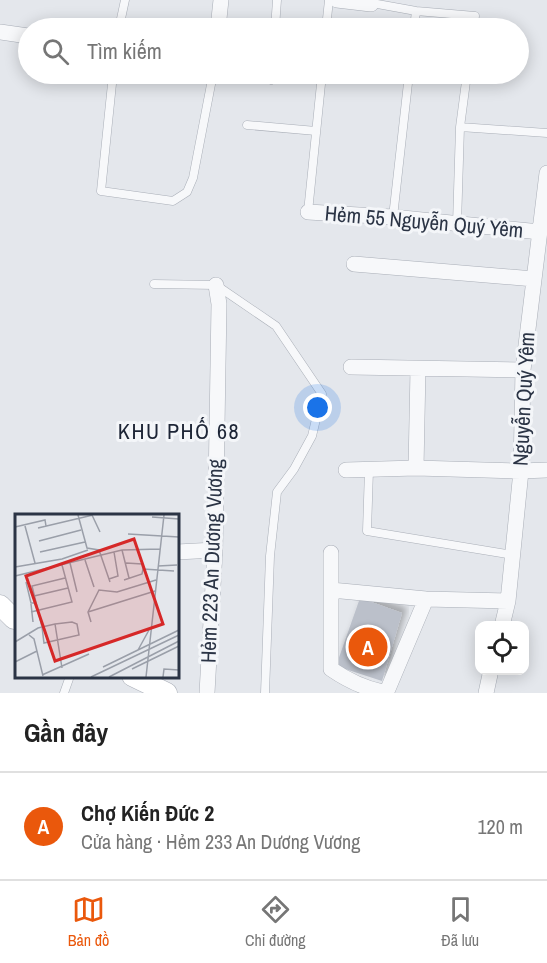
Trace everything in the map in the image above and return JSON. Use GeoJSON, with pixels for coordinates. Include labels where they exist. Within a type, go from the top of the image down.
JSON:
{"type":"FeatureCollection","features":[{"type":"Feature","properties":{"kind":"main road"},"geometry":{"type":"LineString","coordinates":[[0,604],[10,619]]}},
{"type":"Feature","properties":{"kind":"main road"},"geometry":{"type":"LineString","coordinates":[[136,678],[167,693]]}},
{"type":"Feature","properties":{"kind":"street"},"geometry":{"type":"LineString","coordinates":[[219,18],[220,0]]}},
{"type":"Feature","properties":{"kind":"street"},"geometry":{"type":"LineString","coordinates":[[338,0],[372,2]]}},
{"type":"Feature","properties":{"kind":"street"},"geometry":{"type":"LineString","coordinates":[[0,32],[18,35]]}},
{"type":"Feature","properties":{"kind":"street","name":"Nguyễn Quý Yêm"},"geometry":{"type":"LineString","coordinates":[[503,621],[508,601],[521,471],[523,370],[547,173]]}},
{"type":"Feature","properties":{"kind":"street","name":"Hẻm 55 Nguyễn Quý Yêm"},"geometry":{"type":"LineString","coordinates":[[308,212],[393,217],[540,232]]}},
{"type":"Feature","properties":{"kind":"street"},"geometry":{"type":"LineString","coordinates":[[354,264],[534,279]]}},
{"type":"Feature","properties":{"kind":"street","name":"Hẻm 223 An Dương Vương"},"geometry":{"type":"LineString","coordinates":[[207,693],[215,550],[219,304],[216,285]]}},
{"type":"Feature","properties":{"kind":"street"},"geometry":{"type":"LineString","coordinates":[[351,368],[523,370]]}},
{"type":"Feature","properties":{"kind":"street"},"geometry":{"type":"LineString","coordinates":[[416,468],[418,369]]}},
{"type":"Feature","properties":{"kind":"street"},"geometry":{"type":"LineString","coordinates":[[346,470],[416,468],[547,470]]}},
{"type":"Feature","properties":{"kind":"street"},"geometry":{"type":"LineString","coordinates":[[178,552],[215,550]]}},
{"type":"Feature","properties":{"kind":"street"},"geometry":{"type":"LineString","coordinates":[[331,554],[331,669],[356,689],[383,692],[388,688],[426,599]]}},
{"type":"Feature","properties":{"kind":"street"},"geometry":{"type":"LineString","coordinates":[[331,590],[426,599],[508,601]]}},
{"type":"Feature","properties":{"kind":"street"},"geometry":{"type":"LineString","coordinates":[[486,693],[491,675]]}},
{"type":"Feature","properties":{"kind":"lane"},"geometry":{"type":"LineString","coordinates":[[121,18],[125,0]]}},
{"type":"Feature","properties":{"kind":"lane"},"geometry":{"type":"LineString","coordinates":[[276,18],[277,0]]}},
{"type":"Feature","properties":{"kind":"lane"},"geometry":{"type":"LineString","coordinates":[[327,18],[329,0]]}},
{"type":"Feature","properties":{"kind":"lane"},"geometry":{"type":"LineString","coordinates":[[372,2],[416,11],[475,16],[475,18]]}},
{"type":"Feature","properties":{"kind":"lane"},"geometry":{"type":"LineString","coordinates":[[415,18],[416,11]]}},
{"type":"Feature","properties":{"kind":"lane"},"geometry":{"type":"LineString","coordinates":[[112,84],[101,191],[173,201],[187,192],[193,178],[211,84]]}},
{"type":"Feature","properties":{"kind":"lane"},"geometry":{"type":"LineString","coordinates":[[308,212],[321,84]]}},
{"type":"Feature","properties":{"kind":"lane"},"geometry":{"type":"LineString","coordinates":[[393,217],[408,84]]}},
{"type":"Feature","properties":{"kind":"lane"},"geometry":{"type":"LineString","coordinates":[[457,224],[460,127],[466,84]]}},
{"type":"Feature","properties":{"kind":"lane"},"geometry":{"type":"LineString","coordinates":[[247,125],[316,131]]}},
{"type":"Feature","properties":{"kind":"lane"},"geometry":{"type":"LineString","coordinates":[[460,127],[547,133]]}},
{"type":"Feature","properties":{"kind":"lane"},"geometry":{"type":"LineString","coordinates":[[154,284],[216,285],[276,326],[322,394],[312,436],[294,469],[276,492],[270,556],[265,693]]}},
{"type":"Feature","properties":{"kind":"lane"},"geometry":{"type":"LineString","coordinates":[[369,470],[367,531],[513,555]]}},
{"type":"Feature","properties":{"kind":"lane"},"geometry":{"type":"LineString","coordinates":[[64,693],[69,678]]}},
{"type":"Feature","properties":{"kind":"building"},"geometry":{"type":"Polygon","coordinates":[[[360,598],[402,613],[382,681],[336,666],[360,598]]]}},
{"type":"Feature","properties":{"kind":"place","name":"Chợ Kiến Đức 2"},"geometry":{"type":"Point","coordinates":[368,647]}},
{"type":"Feature","properties":{"kind":"district","name":"KHU PHỐ 68"},"geometry":{"type":"Point","coordinates":[179,431]}}]}
